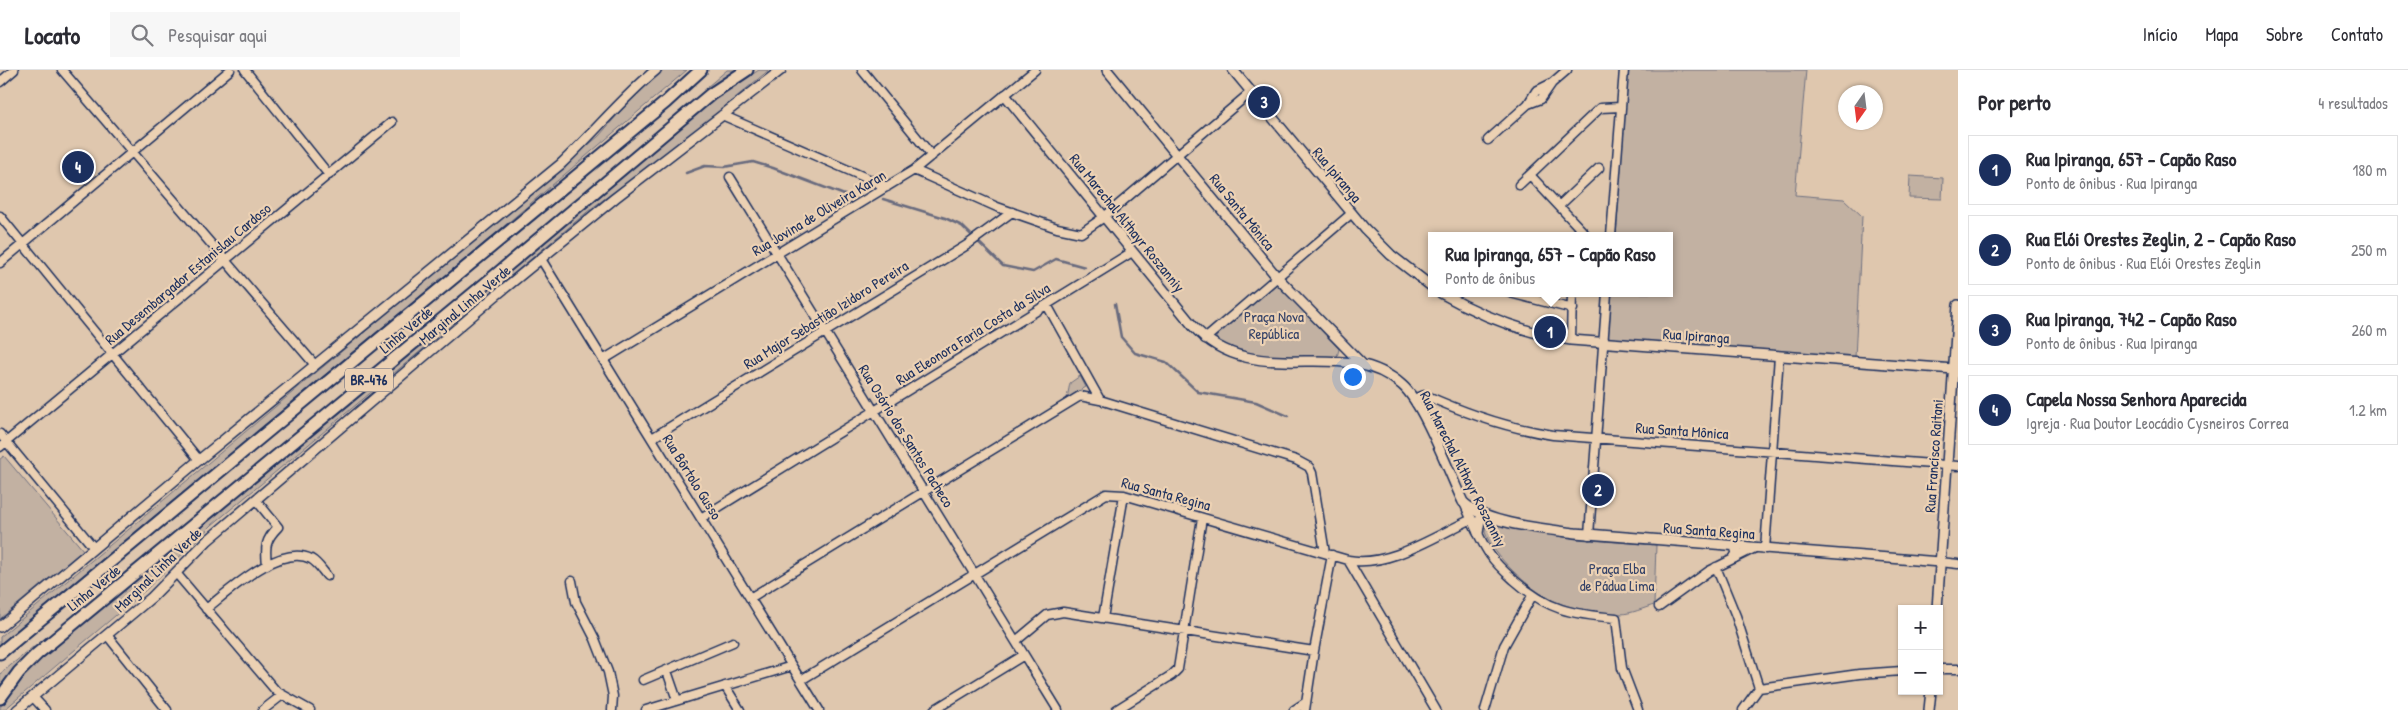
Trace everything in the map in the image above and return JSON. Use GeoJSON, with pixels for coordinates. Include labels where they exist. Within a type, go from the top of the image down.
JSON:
{"type":"FeatureCollection","features":[{"type":"Feature","properties":{"kind":"highway","name":"Linha Verde"},"geometry":{"type":"LineString","coordinates":[[0,653],[666,102],[701,70]]}},
{"type":"Feature","properties":{"kind":"highway","name":"Linha Verde"},"geometry":{"type":"LineString","coordinates":[[0,698],[19,672],[38,654],[498,274],[711,94],[747,70]]}},
{"type":"Feature","properties":{"kind":"main road","name":"Marginal Linha Verde"},"geometry":{"type":"LineString","coordinates":[[17,710],[152,597],[203,544],[494,297],[615,198],[781,70]]}},
{"type":"Feature","properties":{"kind":"main road","name":"Rua Santa Mônica"},"geometry":{"type":"LineString","coordinates":[[1107,70],[1178,154],[1277,277],[1363,365]]}},
{"type":"Feature","properties":{"kind":"main road","name":"Rua Ipiranga"},"geometry":{"type":"LineString","coordinates":[[1233,70],[1352,213],[1391,256],[1428,284]]}},
{"type":"Feature","properties":{"kind":"main road"},"geometry":{"type":"LineString","coordinates":[[0,627],[199,460],[561,164],[653,71]]}},
{"type":"Feature","properties":{"kind":"main road","name":"Rua Marechal Althayr Roszanniy"},"geometry":{"type":"LineString","coordinates":[[1005,95],[1132,252],[1206,339],[1224,352],[1248,359],[1345,362],[1363,365],[1382,372],[1402,385],[1416,403],[1463,502]]}},
{"type":"Feature","properties":{"kind":"main road","name":"Rua Ipiranga"},"geometry":{"type":"LineString","coordinates":[[1449,297],[1475,312],[1514,327],[1571,340],[1956,369]]}},
{"type":"Feature","properties":{"kind":"main road","name":"Rua Francisco Raitani"},"geometry":{"type":"LineString","coordinates":[[1937,605],[1956,369],[1958,305]]}},
{"type":"Feature","properties":{"kind":"main road","name":"Rua Santa Regina"},"geometry":{"type":"LineString","coordinates":[[1463,502],[1472,510],[1487,516],[1524,526],[1589,535],[1940,562]]}},
{"type":"Feature","properties":{"kind":"main road"},"geometry":{"type":"LineString","coordinates":[[1478,532],[1480,520],[1487,516]]}},
{"type":"Feature","properties":{"kind":"main road"},"geometry":{"type":"LineString","coordinates":[[1734,558],[1737,553],[1735,547]]}},
{"type":"Feature","properties":{"kind":"main road"},"geometry":{"type":"LineString","coordinates":[[1929,710],[1931,695]]}},
{"type":"Feature","properties":{"kind":"street"},"geometry":{"type":"LineString","coordinates":[[0,82],[14,70]]}},
{"type":"Feature","properties":{"kind":"street"},"geometry":{"type":"LineString","coordinates":[[62,70],[315,365]]}},
{"type":"Feature","properties":{"kind":"street"},"geometry":{"type":"LineString","coordinates":[[0,263],[230,70]]}},
{"type":"Feature","properties":{"kind":"street"},"geometry":{"type":"LineString","coordinates":[[245,70],[329,175]]}},
{"type":"Feature","properties":{"kind":"street"},"geometry":{"type":"LineString","coordinates":[[862,70],[932,156]]}},
{"type":"Feature","properties":{"kind":"street","name":"Rua Jovina de Oliveira Karan"},"geometry":{"type":"LineString","coordinates":[[603,360],[914,170],[1035,70]]}},
{"type":"Feature","properties":{"kind":"street"},"geometry":{"type":"LineString","coordinates":[[1488,140],[1528,104],[1541,99],[1552,83],[1567,70]]}},
{"type":"Feature","properties":{"kind":"street"},"geometry":{"type":"LineString","coordinates":[[1612,232],[1624,70]]}},
{"type":"Feature","properties":{"kind":"street"},"geometry":{"type":"LineString","coordinates":[[914,170],[1012,212],[1075,232],[1086,231],[1251,92]]}},
{"type":"Feature","properties":{"kind":"street"},"geometry":{"type":"LineString","coordinates":[[1519,185],[1600,108],[1621,107]]}},
{"type":"Feature","properties":{"kind":"street"},"geometry":{"type":"LineString","coordinates":[[722,115],[887,187]]}},
{"type":"Feature","properties":{"kind":"street","name":"Rua Desembargador Estanislau Cardoso"},"geometry":{"type":"LineString","coordinates":[[3,444],[113,355],[392,122]]}},
{"type":"Feature","properties":{"kind":"street"},"geometry":{"type":"LineString","coordinates":[[1559,206],[1599,168]]}},
{"type":"Feature","properties":{"kind":"street"},"geometry":{"type":"LineString","coordinates":[[1530,175],[1583,232]]}},
{"type":"Feature","properties":{"kind":"street","name":"Rua Osório dos Santos Pacheco"},"geometry":{"type":"LineString","coordinates":[[730,176],[1058,710]]}},
{"type":"Feature","properties":{"kind":"street","name":"Rua Major Sebastião Izidoro Pereira"},"geometry":{"type":"LineString","coordinates":[[652,438],[967,245],[1012,212]]}},
{"type":"Feature","properties":{"kind":"street"},"geometry":{"type":"LineString","coordinates":[[1206,339],[1352,213]]}},
{"type":"Feature","properties":{"kind":"street"},"geometry":{"type":"LineString","coordinates":[[0,216],[199,460]]}},
{"type":"Feature","properties":{"kind":"street","name":"Rua Eleonora Faria Costa da Silva"},"geometry":{"type":"LineString","coordinates":[[701,518],[1132,252]]}},
{"type":"Feature","properties":{"kind":"street","name":"Rua Bôrtolo Gusso"},"geometry":{"type":"LineString","coordinates":[[541,260],[819,710]]}},
{"type":"Feature","properties":{"kind":"street"},"geometry":{"type":"LineString","coordinates":[[1524,297],[1573,309]]}},
{"type":"Feature","properties":{"kind":"street"},"geometry":{"type":"LineString","coordinates":[[1571,340],[1572,297]]}},
{"type":"Feature","properties":{"kind":"street"},"geometry":{"type":"LineString","coordinates":[[1589,535],[1607,297]]}},
{"type":"Feature","properties":{"kind":"street"},"geometry":{"type":"LineString","coordinates":[[1047,305],[1100,400]]}},
{"type":"Feature","properties":{"kind":"street"},"geometry":{"type":"LineString","coordinates":[[1765,549],[1779,356]]}},
{"type":"Feature","properties":{"kind":"street"},"geometry":{"type":"LineString","coordinates":[[750,598],[1080,396],[1100,400],[1304,463],[1309,467],[1314,479],[1329,554],[1305,706],[1294,710]]}},
{"type":"Feature","properties":{"kind":"street","name":"Rua Santa Mônica"},"geometry":{"type":"LineString","coordinates":[[1416,403],[1419,396],[1427,396],[1480,419],[1512,428],[1596,439],[1958,466]]}},
{"type":"Feature","properties":{"kind":"street"},"geometry":{"type":"LineString","coordinates":[[0,434],[3,444],[94,548]]}},
{"type":"Feature","properties":{"kind":"street","name":"Rua Santa Regina"},"geometry":{"type":"LineString","coordinates":[[801,680],[1106,494],[1124,495],[1348,560],[1365,562],[1383,560],[1472,519]]}},
{"type":"Feature","properties":{"kind":"street"},"geometry":{"type":"LineString","coordinates":[[1103,618],[1124,495]]}},
{"type":"Feature","properties":{"kind":"street"},"geometry":{"type":"LineString","coordinates":[[256,500],[278,528],[265,544],[267,565]]}},
{"type":"Feature","properties":{"kind":"street","name":"Rua Marechal Althayr Roszanniy"},"geometry":{"type":"LineString","coordinates":[[1463,502],[1496,563],[1532,596],[1543,603],[1566,611],[1616,618],[1621,663],[1638,710]]}},
{"type":"Feature","properties":{"kind":"street"},"geometry":{"type":"LineString","coordinates":[[1116,710],[1175,673],[1179,664],[1202,518]]}},
{"type":"Feature","properties":{"kind":"street"},"geometry":{"type":"LineString","coordinates":[[1659,607],[1716,567],[1755,548]]}},
{"type":"Feature","properties":{"kind":"street"},"geometry":{"type":"LineString","coordinates":[[206,609],[250,575],[267,565],[288,557],[300,556],[316,562],[327,576]]}},
{"type":"Feature","properties":{"kind":"street"},"geometry":{"type":"LineString","coordinates":[[1348,560],[1436,710]]}},
{"type":"Feature","properties":{"kind":"street","name":"Rua Santa Regina"},"geometry":{"type":"LineString","coordinates":[[1940,562],[1958,564]]}},
{"type":"Feature","properties":{"kind":"street"},"geometry":{"type":"LineString","coordinates":[[1716,567],[1736,616],[1759,688]]}},
{"type":"Feature","properties":{"kind":"street"},"geometry":{"type":"LineString","coordinates":[[176,573],[281,696],[310,710]]}},
{"type":"Feature","properties":{"kind":"street"},"geometry":{"type":"LineString","coordinates":[[572,581],[576,602],[595,639],[608,672],[613,696],[612,710]]}},
{"type":"Feature","properties":{"kind":"street"},"geometry":{"type":"LineString","coordinates":[[1485,710],[1504,646],[1532,596]]}},
{"type":"Feature","properties":{"kind":"street"},"geometry":{"type":"LineString","coordinates":[[1016,641],[1040,620],[1054,613],[1072,613],[1314,651]]}},
{"type":"Feature","properties":{"kind":"street"},"geometry":{"type":"LineString","coordinates":[[107,636],[167,710]]}},
{"type":"Feature","properties":{"kind":"street"},"geometry":{"type":"LineString","coordinates":[[643,680],[734,642]]}},
{"type":"Feature","properties":{"kind":"street"},"geometry":{"type":"LineString","coordinates":[[934,710],[1024,654]]}},
{"type":"Feature","properties":{"kind":"street"},"geometry":{"type":"LineString","coordinates":[[646,710],[669,707],[677,700],[792,666]]}},
{"type":"Feature","properties":{"kind":"street"},"geometry":{"type":"LineString","coordinates":[[1943,669],[1958,669]]}},
{"type":"Feature","properties":{"kind":"street"},"geometry":{"type":"LineString","coordinates":[[667,671],[677,700]]}},
{"type":"Feature","properties":{"kind":"street"},"geometry":{"type":"LineString","coordinates":[[1743,710],[1759,688],[1860,674],[1898,671]]}},
{"type":"Feature","properties":{"kind":"street"},"geometry":{"type":"LineString","coordinates":[[726,686],[740,710]]}},
{"type":"Feature","properties":{"kind":"street"},"geometry":{"type":"LineString","coordinates":[[263,710],[281,696]]}},
{"type":"Feature","properties":{"kind":"street"},"geometry":{"type":"LineString","coordinates":[[274,710],[281,696]]}},
{"type":"Feature","properties":{"kind":"street"},"geometry":{"type":"LineString","coordinates":[[33,697],[45,710]]}},
{"type":"Feature","properties":{"kind":"street"},"geometry":{"type":"LineString","coordinates":[[1430,700],[1432,710]]}},
{"type":"Feature","properties":{"kind":"green space"},"geometry":{"type":"Polygon","coordinates":[[[663,70],[687,70],[482,245],[0,644],[0,637],[599,136],[625,106],[663,70]]]}},
{"type":"Feature","properties":{"kind":"green space"},"geometry":{"type":"Polygon","coordinates":[[[727,70],[736,70],[709,89],[707,87],[727,70]]]}},
{"type":"Feature","properties":{"kind":"green space"},"geometry":{"type":"Polygon","coordinates":[[[759,70],[769,70],[673,149],[592,208],[212,525],[148,588],[4,710],[0,710],[1,704],[10,690],[41,659],[714,99],[759,70]]]}},
{"type":"Feature","properties":{"kind":"green space"},"geometry":{"type":"Polygon","coordinates":[[[1628,70],[1806,70],[1795,195],[1844,199],[1862,216],[1855,358],[1608,339],[1612,297],[1673,297],[1673,232],[1616,232],[1628,70]]]}},
{"type":"Feature","properties":{"kind":"green space"},"geometry":{"type":"Polygon","coordinates":[[[1910,176],[1943,178],[1942,199],[1909,198],[1910,176]]]}},
{"type":"Feature","properties":{"kind":"green space","name":"Praça Nova República"},"geometry":{"type":"Polygon","coordinates":[[[1277,284],[1339,349],[1337,357],[1333,359],[1250,355],[1217,342],[1216,338],[1219,331],[1277,284]]]}},
{"type":"Feature","properties":{"kind":"green space"},"geometry":{"type":"Polygon","coordinates":[[[1080,376],[1086,387],[1067,398],[1070,383],[1080,376]]]}},
{"type":"Feature","properties":{"kind":"green space"},"geometry":{"type":"Polygon","coordinates":[[[4,456],[83,550],[0,619],[0,459],[4,456]]]}},
{"type":"Feature","properties":{"kind":"green space","name":"Praça Elba de Pádua Lima"},"geometry":{"type":"Polygon","coordinates":[[[1490,523],[1576,539],[1656,545],[1654,605],[1629,613],[1612,614],[1576,608],[1552,600],[1523,580],[1504,561],[1489,541],[1485,532],[1486,526],[1490,523]]]}},
{"type":"Feature","properties":{"kind":"green space"},"geometry":{"type":"Polygon","coordinates":[[[33,647],[35,648],[0,685],[0,674],[33,647]]]}},
{"type":"Feature","properties":{"kind":"waterway"},"geometry":{"type":"LineString","coordinates":[[686,173],[705,166],[724,167],[753,162],[847,196]]}},
{"type":"Feature","properties":{"kind":"waterway"},"geometry":{"type":"LineString","coordinates":[[883,199],[945,218],[962,226],[1003,266],[1033,272],[1056,259],[1085,267]]}},
{"type":"Feature","properties":{"kind":"waterway"},"geometry":{"type":"LineString","coordinates":[[1115,304],[1121,337],[1135,353],[1166,362],[1198,392],[1256,402],[1288,416]]}},
{"type":"Feature","properties":{"kind":"place","name":"Rua Ipiranga, 742 - Capão Raso"},"geometry":{"type":"Point","coordinates":[1264,102]}},
{"type":"Feature","properties":{"kind":"place","name":"Capela Nossa Senhora Aparecida"},"geometry":{"type":"Point","coordinates":[78,167]}},
{"type":"Feature","properties":{"kind":"place","name":"Rua Ipiranga, 657 - Capão Raso"},"geometry":{"type":"Point","coordinates":[1550,332]}},
{"type":"Feature","properties":{"kind":"place","name":"Rua Elói Orestes Zeglin, 2 - Capão Raso"},"geometry":{"type":"Point","coordinates":[1598,490]}}]}
